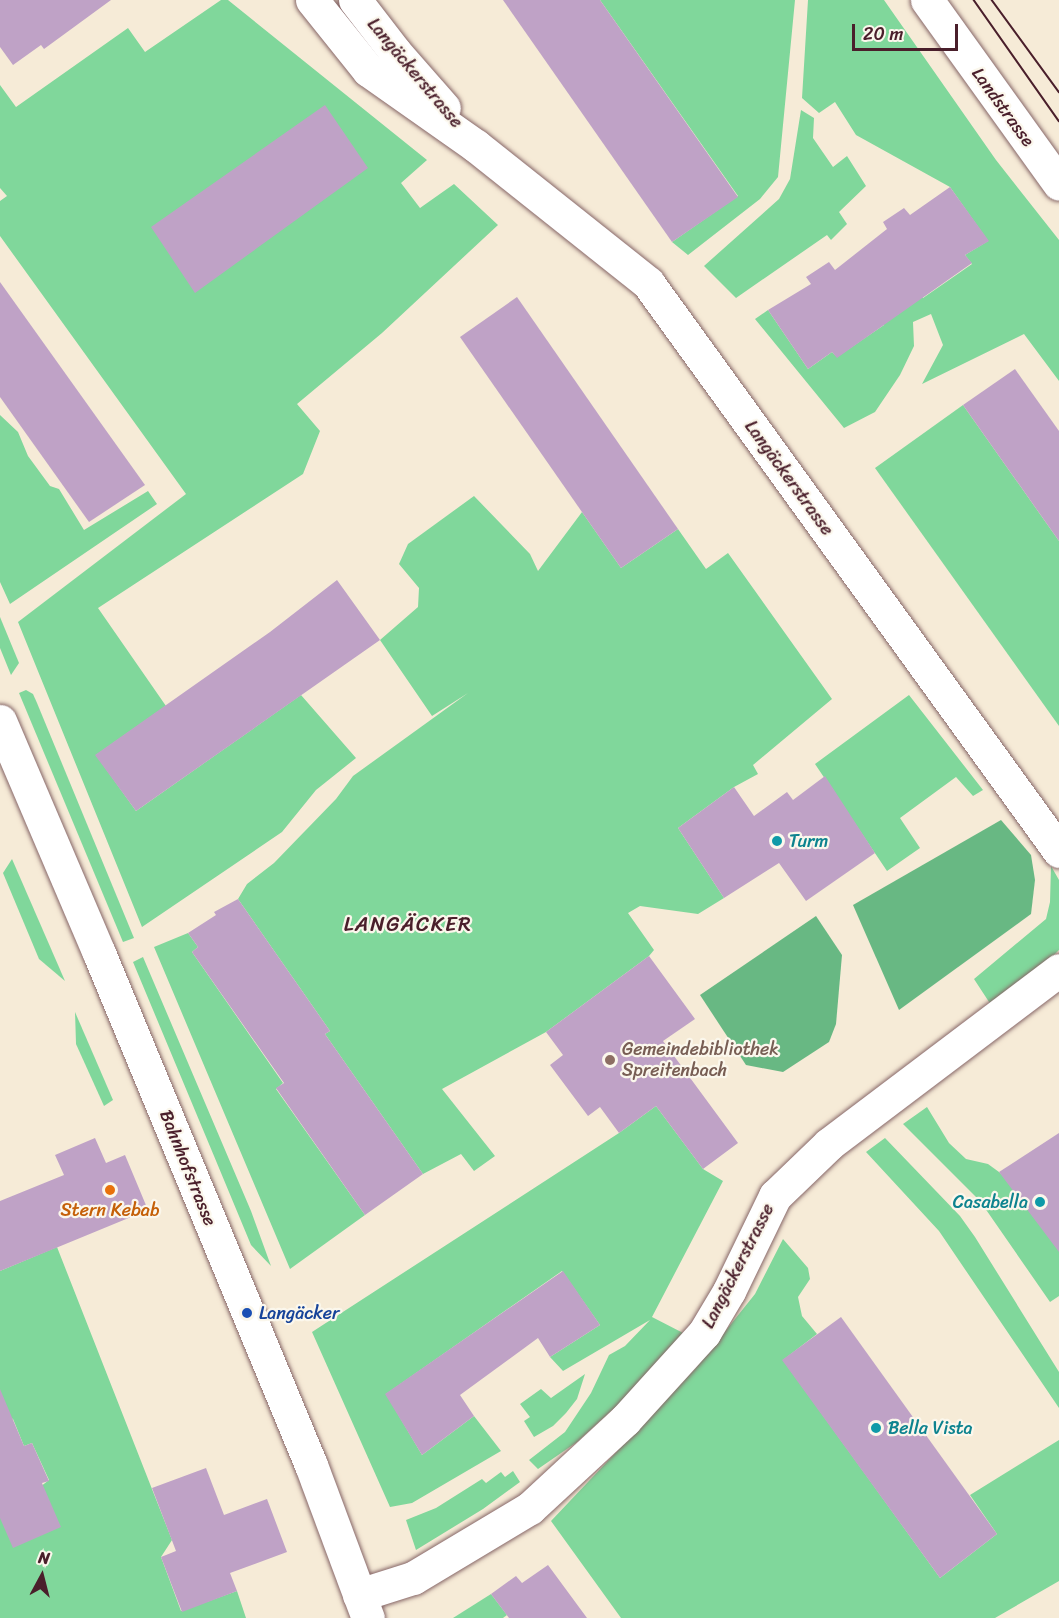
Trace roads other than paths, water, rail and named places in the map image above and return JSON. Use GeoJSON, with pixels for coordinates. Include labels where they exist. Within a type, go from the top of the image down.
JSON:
{"type":"FeatureCollection","features":[{"type":"Feature","properties":{"kind":"street","name":"Langäckerstrasse"},"geometry":{"type":"LineString","coordinates":[[312,0],[368,70],[476,146],[648,283],[1059,851]]}},
{"type":"Feature","properties":{"kind":"street","name":"Langäckerstrasse"},"geometry":{"type":"LineString","coordinates":[[355,0],[395,52],[476,146]]}},
{"type":"Feature","properties":{"kind":"street","name":"Landstrasse"},"geometry":{"type":"LineString","coordinates":[[927,0],[1059,184]]}},
{"type":"Feature","properties":{"kind":"street","name":"Bahnhofstrasse"},"geometry":{"type":"LineString","coordinates":[[0,721],[206,1211],[310,1466],[364,1607]]}},
{"type":"Feature","properties":{"kind":"street","name":"Langäckerstrasse"},"geometry":{"type":"LineString","coordinates":[[364,1607],[530,1508],[625,1420],[704,1334],[729,1292],[775,1196],[847,1130],[1059,970]]}},
{"type":"Feature","properties":{"kind":"tram line"},"geometry":{"type":"LineString","coordinates":[[974,0],[1059,121]]}},
{"type":"Feature","properties":{"kind":"tram line"},"geometry":{"type":"LineString","coordinates":[[992,0],[1059,92]]}},
{"type":"Feature","properties":{"kind":"place","name":"Turm"},"geometry":{"type":"Point","coordinates":[777,841]}},
{"type":"Feature","properties":{"kind":"place","name":"Gemeindebibliothek Spreitenbach"},"geometry":{"type":"Point","coordinates":[610,1060]}},
{"type":"Feature","properties":{"kind":"place","name":"Stern Kebab"},"geometry":{"type":"Point","coordinates":[110,1190]}},
{"type":"Feature","properties":{"kind":"place","name":"Casabella"},"geometry":{"type":"Point","coordinates":[1040,1202]}},
{"type":"Feature","properties":{"kind":"place","name":"Langäcker"},"geometry":{"type":"Point","coordinates":[247,1313]}},
{"type":"Feature","properties":{"kind":"place","name":"Bella Vista"},"geometry":{"type":"Point","coordinates":[876,1428]}},
{"type":"Feature","properties":{"kind":"district","name":"LANGÄCKER"},"geometry":{"type":"Point","coordinates":[408,924]}}]}
